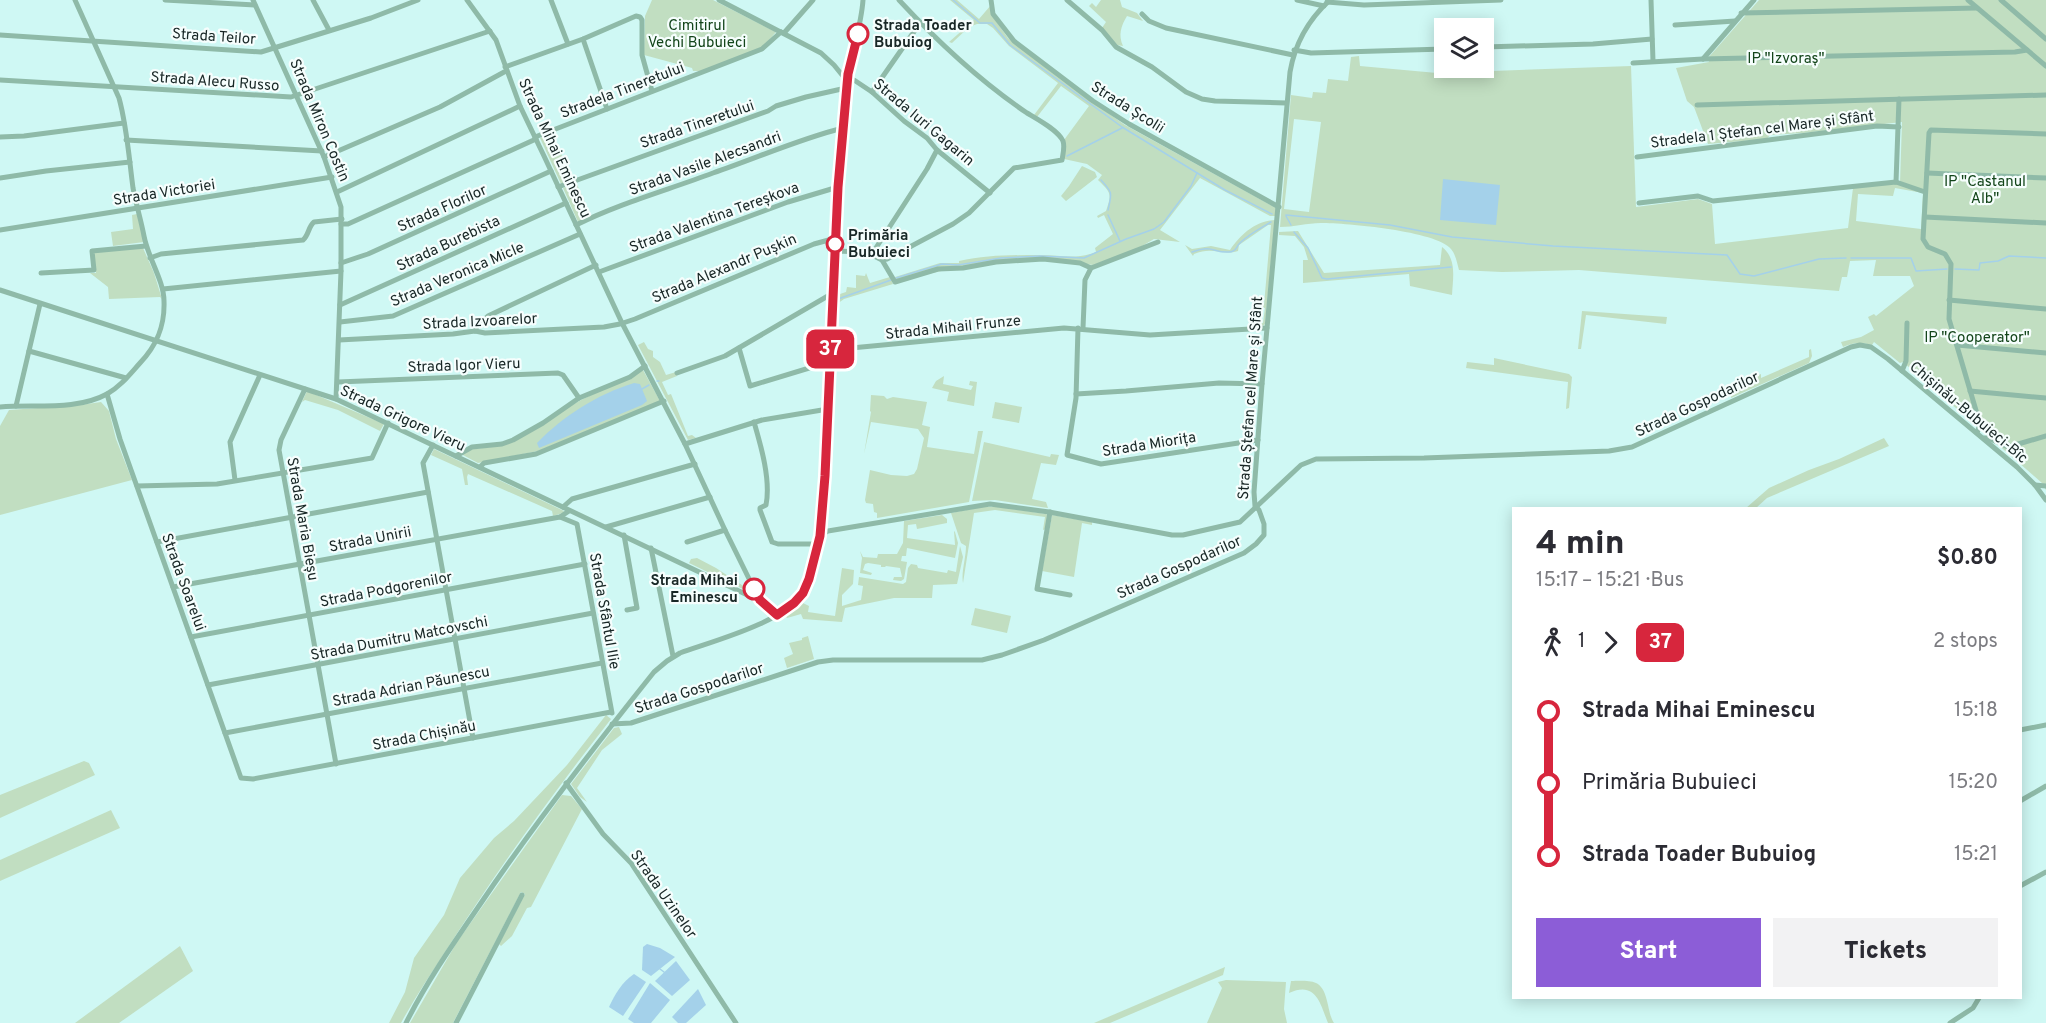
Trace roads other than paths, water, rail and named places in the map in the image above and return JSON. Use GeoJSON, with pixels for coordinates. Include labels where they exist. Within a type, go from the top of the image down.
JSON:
{"type":"FeatureCollection","features":[{"type":"Feature","properties":{"kind":"street"},"geometry":{"type":"LineString","coordinates":[[0,400],[2,407],[78,403],[107,394],[126,378],[157,342],[163,317],[163,289],[146,246],[119,98],[75,0]]}},
{"type":"Feature","properties":{"kind":"street"},"geometry":{"type":"LineString","coordinates":[[165,0],[254,2]]}},
{"type":"Feature","properties":{"kind":"street"},"geometry":{"type":"LineString","coordinates":[[313,0],[329,30]]}},
{"type":"Feature","properties":{"kind":"street","name":"Strada Teilor"},"geometry":{"type":"LineString","coordinates":[[0,35],[261,52],[371,18],[418,0]]}},
{"type":"Feature","properties":{"kind":"street","name":"Strada Mihai Eminescu"},"geometry":{"type":"LineString","coordinates":[[467,0],[499,45],[520,106],[580,234],[760,600]]}},
{"type":"Feature","properties":{"kind":"street"},"geometry":{"type":"LineString","coordinates":[[551,0],[568,44]]}},
{"type":"Feature","properties":{"kind":"street","name":"Strada Iuri Gagarin"},"geometry":{"type":"LineString","coordinates":[[719,0],[821,53],[847,81],[854,81],[872,92],[990,193]]}},
{"type":"Feature","properties":{"kind":"street","name":"Stradela Tineretului"},"geometry":{"type":"LineString","coordinates":[[150,258],[161,254],[303,240],[310,225],[314,222],[348,224],[535,138],[763,49],[813,0]]}},
{"type":"Feature","properties":{"kind":"street"},"geometry":{"type":"LineString","coordinates":[[406,1023],[468,921],[567,783],[654,672],[673,656],[766,621],[794,603],[803,593],[820,536],[838,187],[846,88],[863,0]]}},
{"type":"Feature","properties":{"kind":"street"},"geometry":{"type":"LineString","coordinates":[[882,260],[953,224],[978,206],[1014,168],[1062,160],[1062,140],[1045,123],[1023,110],[980,77],[920,23],[899,0]]}},
{"type":"Feature","properties":{"kind":"street","name":"Strada Școlii"},"geometry":{"type":"LineString","coordinates":[[991,0],[993,14],[1014,41],[1093,101],[1129,124],[1278,207]]}},
{"type":"Feature","properties":{"kind":"street"},"geometry":{"type":"LineString","coordinates":[[1067,0],[1102,30],[1116,47],[1152,67],[1179,88],[1215,101],[1286,103]]}},
{"type":"Feature","properties":{"kind":"street"},"geometry":{"type":"LineString","coordinates":[[1297,0],[1364,5],[1502,0]]}},
{"type":"Feature","properties":{"kind":"street"},"geometry":{"type":"LineString","coordinates":[[1651,0],[1653,62]]}},
{"type":"Feature","properties":{"kind":"street"},"geometry":{"type":"LineString","coordinates":[[1703,59],[1754,0]]}},
{"type":"Feature","properties":{"kind":"street"},"geometry":{"type":"LineString","coordinates":[[1968,0],[2046,66]]}},
{"type":"Feature","properties":{"kind":"street"},"geometry":{"type":"LineString","coordinates":[[2001,0],[2007,0]]}},
{"type":"Feature","properties":{"kind":"street"},"geometry":{"type":"LineString","coordinates":[[2001,0],[2046,39]]}},
{"type":"Feature","properties":{"kind":"street","name":"Strada Miron Costin"},"geometry":{"type":"LineString","coordinates":[[254,2],[323,154],[341,207],[340,322],[336,399]]}},
{"type":"Feature","properties":{"kind":"street","name":"Strada Ștefan cel Mare și Sfânt"},"geometry":{"type":"LineString","coordinates":[[820,536],[828,531],[976,506],[1000,505],[1177,535],[1235,524],[1256,506],[1254,492],[1262,384],[1286,103],[1294,52],[1305,30],[1327,3]]}},
{"type":"Feature","properties":{"kind":"street"},"geometry":{"type":"LineString","coordinates":[[1741,13],[1977,8]]}},
{"type":"Feature","properties":{"kind":"street"},"geometry":{"type":"LineString","coordinates":[[1142,14],[1149,21],[1166,28],[1294,52],[1434,49]]}},
{"type":"Feature","properties":{"kind":"street"},"geometry":{"type":"LineString","coordinates":[[126,140],[323,154],[440,107],[506,69],[636,16],[640,17],[643,29],[642,55],[652,91]]}},
{"type":"Feature","properties":{"kind":"street"},"geometry":{"type":"LineString","coordinates":[[1676,25],[1735,21]]}},
{"type":"Feature","properties":{"kind":"street"},"geometry":{"type":"LineString","coordinates":[[872,92],[920,23]]}},
{"type":"Feature","properties":{"kind":"street","name":"Strada Alecu Russo"},"geometry":{"type":"LineString","coordinates":[[0,80],[284,98],[297,96],[490,31]]}},
{"type":"Feature","properties":{"kind":"street"},"geometry":{"type":"LineString","coordinates":[[583,39],[607,109]]}},
{"type":"Feature","properties":{"kind":"street"},"geometry":{"type":"LineString","coordinates":[[1494,47],[1593,44],[1652,39]]}},
{"type":"Feature","properties":{"kind":"street"},"geometry":{"type":"LineString","coordinates":[[1633,63],[2027,50]]}},
{"type":"Feature","properties":{"kind":"street","name":"Strada Tineretului"},"geometry":{"type":"LineString","coordinates":[[558,187],[788,102],[846,88]]}},
{"type":"Feature","properties":{"kind":"street"},"geometry":{"type":"LineString","coordinates":[[1696,105],[2046,95]]}},
{"type":"Feature","properties":{"kind":"street"},"geometry":{"type":"LineString","coordinates":[[1896,182],[1899,99]]}},
{"type":"Feature","properties":{"kind":"street"},"geometry":{"type":"LineString","coordinates":[[337,192],[520,106]]}},
{"type":"Feature","properties":{"kind":"street"},"geometry":{"type":"LineString","coordinates":[[0,136],[24,136],[124,123]]}},
{"type":"Feature","properties":{"kind":"street","name":"Stradela 1 Ștefan cel Mare și Sfânt"},"geometry":{"type":"LineString","coordinates":[[1637,157],[1877,126],[1899,127]]}},
{"type":"Feature","properties":{"kind":"street","name":"Strada Vasile Alecsandri"},"geometry":{"type":"LineString","coordinates":[[576,225],[816,135],[843,128]]}},
{"type":"Feature","properties":{"kind":"street"},"geometry":{"type":"LineString","coordinates":[[1977,433],[1980,424],[1949,319],[1951,264],[1945,254],[1924,244],[1923,239],[1928,143],[1931,130],[2046,134]]}},
{"type":"Feature","properties":{"kind":"street"},"geometry":{"type":"LineString","coordinates":[[872,254],[938,150]]}},
{"type":"Feature","properties":{"kind":"street"},"geometry":{"type":"LineString","coordinates":[[0,178],[130,162]]}},
{"type":"Feature","properties":{"kind":"street","name":"Strada Florilor"},"geometry":{"type":"LineString","coordinates":[[341,263],[368,254],[551,171]]}},
{"type":"Feature","properties":{"kind":"street"},"geometry":{"type":"LineString","coordinates":[[1927,173],[2046,178]]}},
{"type":"Feature","properties":{"kind":"street","name":"Strada Victoriei"},"geometry":{"type":"LineString","coordinates":[[0,230],[332,177]]}},
{"type":"Feature","properties":{"kind":"street"},"geometry":{"type":"LineString","coordinates":[[1639,203],[1698,195],[1713,201],[1896,182],[1925,192]]}},
{"type":"Feature","properties":{"kind":"street","name":"Strada Valentina Tereșkova"},"geometry":{"type":"LineString","coordinates":[[599,272],[797,199],[838,187]]}},
{"type":"Feature","properties":{"kind":"street","name":"Strada Burebista"},"geometry":{"type":"LineString","coordinates":[[340,305],[566,203]]}},
{"type":"Feature","properties":{"kind":"street"},"geometry":{"type":"LineString","coordinates":[[1925,217],[2046,223]]}},
{"type":"Feature","properties":{"kind":"street","name":"Strada Veronica Micle"},"geometry":{"type":"LineString","coordinates":[[340,322],[393,316],[580,234]]}},
{"type":"Feature","properties":{"kind":"street","name":"Strada Alexandr Pușkin"},"geometry":{"type":"LineString","coordinates":[[622,323],[814,244],[836,238]]}},
{"type":"Feature","properties":{"kind":"street"},"geometry":{"type":"LineString","coordinates":[[1158,242],[1091,268],[1085,280],[1076,396],[1209,384],[1262,384]]}},
{"type":"Feature","properties":{"kind":"street"},"geometry":{"type":"LineString","coordinates":[[41,273],[94,270],[92,251],[146,246]]}},
{"type":"Feature","properties":{"kind":"street"},"geometry":{"type":"LineString","coordinates":[[835,251],[861,251],[872,254],[882,260],[895,282],[938,269],[963,268],[996,262],[1043,259],[1080,263],[1091,268]]}},
{"type":"Feature","properties":{"kind":"street"},"geometry":{"type":"LineString","coordinates":[[474,331],[488,316],[596,265]]}},
{"type":"Feature","properties":{"kind":"street"},"geometry":{"type":"LineString","coordinates":[[163,289],[341,271]]}},
{"type":"Feature","properties":{"kind":"street","name":"Strada Grigore Vieru"},"geometry":{"type":"LineString","coordinates":[[0,290],[336,399],[760,600],[777,615]]}},
{"type":"Feature","properties":{"kind":"street"},"geometry":{"type":"LineString","coordinates":[[677,373],[706,364],[739,348],[833,293]]}},
{"type":"Feature","properties":{"kind":"street"},"geometry":{"type":"LineString","coordinates":[[1949,300],[2046,309]]}},
{"type":"Feature","properties":{"kind":"street"},"geometry":{"type":"LineString","coordinates":[[16,406],[40,304]]}},
{"type":"Feature","properties":{"kind":"street","name":"Strada Izvoarelor"},"geometry":{"type":"LineString","coordinates":[[339,340],[474,331],[497,333],[604,327],[622,323]]}},
{"type":"Feature","properties":{"kind":"street"},"geometry":{"type":"LineString","coordinates":[[1902,370],[1906,361],[1907,323]]}},
{"type":"Feature","properties":{"kind":"street","name":"Strada Mihail Frunze"},"geometry":{"type":"LineString","coordinates":[[830,350],[1054,328],[1081,328],[1150,335],[1267,328]]}},
{"type":"Feature","properties":{"kind":"street","name":"Strada Gospodarilor"},"geometry":{"type":"LineString","coordinates":[[612,724],[631,723],[825,661],[982,660],[1044,640],[1244,553],[1264,535],[1262,517],[1256,506],[1301,465],[1316,459],[1434,457],[1625,449],[1851,347],[1860,345],[1871,347]]}},
{"type":"Feature","properties":{"kind":"street"},"geometry":{"type":"LineString","coordinates":[[1957,345],[2046,353]]}},
{"type":"Feature","properties":{"kind":"street","name":"Chișinău-Bubuieci-Bîc"},"geometry":{"type":"LineString","coordinates":[[1871,347],[1984,438],[2035,485],[2046,500]]}},
{"type":"Feature","properties":{"kind":"street"},"geometry":{"type":"LineString","coordinates":[[739,348],[750,386],[830,362]]}},
{"type":"Feature","properties":{"kind":"street"},"geometry":{"type":"LineString","coordinates":[[29,351],[126,378]]}},
{"type":"Feature","properties":{"kind":"street"},"geometry":{"type":"LineString","coordinates":[[456,456],[472,447],[502,444],[513,440],[579,398],[630,377],[645,366]]}},
{"type":"Feature","properties":{"kind":"street","name":"Strada Igor Vieru"},"geometry":{"type":"LineString","coordinates":[[338,382],[558,373],[563,375],[579,398]]}},
{"type":"Feature","properties":{"kind":"street"},"geometry":{"type":"LineString","coordinates":[[235,480],[230,442],[260,375]]}},
{"type":"Feature","properties":{"kind":"street","name":"Strada Maria Bieșu"},"geometry":{"type":"LineString","coordinates":[[304,389],[279,446],[290,518],[336,764]]}},
{"type":"Feature","properties":{"kind":"street"},"geometry":{"type":"LineString","coordinates":[[1970,391],[2046,398]]}},
{"type":"Feature","properties":{"kind":"street","name":"Strada Soarelui"},"geometry":{"type":"LineString","coordinates":[[107,394],[120,439],[241,778]]}},
{"type":"Feature","properties":{"kind":"street","name":"Strada Miorița"},"geometry":{"type":"LineString","coordinates":[[1076,396],[1066,454],[1095,464],[1258,440]]}},
{"type":"Feature","properties":{"kind":"street"},"geometry":{"type":"LineString","coordinates":[[480,467],[484,463],[536,454],[664,401]]}},
{"type":"Feature","properties":{"kind":"street"},"geometry":{"type":"LineString","coordinates":[[685,444],[754,422],[828,409]]}},
{"type":"Feature","properties":{"kind":"street"},"geometry":{"type":"LineString","coordinates":[[754,422],[762,447],[766,489],[766,505],[760,510],[772,542],[818,544]]}},
{"type":"Feature","properties":{"kind":"street"},"geometry":{"type":"LineString","coordinates":[[137,486],[204,484],[372,458],[388,423]]}},
{"type":"Feature","properties":{"kind":"street"},"geometry":{"type":"LineString","coordinates":[[1984,438],[2008,447],[2046,436]]}},
{"type":"Feature","properties":{"kind":"street"},"geometry":{"type":"LineString","coordinates":[[433,445],[423,463],[473,738]]}},
{"type":"Feature","properties":{"kind":"street"},"geometry":{"type":"LineString","coordinates":[[563,507],[572,499],[695,464]]}},
{"type":"Feature","properties":{"kind":"street"},"geometry":{"type":"LineString","coordinates":[[2035,485],[2046,486]]}},
{"type":"Feature","properties":{"kind":"street"},"geometry":{"type":"LineString","coordinates":[[157,542],[428,492]]}},
{"type":"Feature","properties":{"kind":"street"},"geometry":{"type":"LineString","coordinates":[[606,528],[710,497]]}},
{"type":"Feature","properties":{"kind":"street","name":"Strada Unirii"},"geometry":{"type":"LineString","coordinates":[[173,587],[560,517],[569,511]]}},
{"type":"Feature","properties":{"kind":"street"},"geometry":{"type":"LineString","coordinates":[[1050,512],[1037,589],[1070,595]]}},
{"type":"Feature","properties":{"kind":"street","name":"Strada Sfântul Ilie"},"geometry":{"type":"LineString","coordinates":[[560,517],[577,524],[611,712]]}},
{"type":"Feature","properties":{"kind":"street"},"geometry":{"type":"LineString","coordinates":[[687,542],[725,530]]}},
{"type":"Feature","properties":{"kind":"street"},"geometry":{"type":"LineString","coordinates":[[624,535],[637,608],[627,610]]}},
{"type":"Feature","properties":{"kind":"street"},"geometry":{"type":"LineString","coordinates":[[651,549],[673,656]]}},
{"type":"Feature","properties":{"kind":"street","name":"Strada Podgorenilor"},"geometry":{"type":"LineString","coordinates":[[191,637],[585,564]]}},
{"type":"Feature","properties":{"kind":"street","name":"Strada Dumitru Matcovschi"},"geometry":{"type":"LineString","coordinates":[[208,685],[593,613]]}},
{"type":"Feature","properties":{"kind":"street","name":"Strada Adrian Păunescu"},"geometry":{"type":"LineString","coordinates":[[225,733],[602,663]]}},
{"type":"Feature","properties":{"kind":"street"},"geometry":{"type":"LineString","coordinates":[[611,712],[618,716]]}},
{"type":"Feature","properties":{"kind":"street","name":"Strada Chișinău"},"geometry":{"type":"LineString","coordinates":[[241,778],[251,780],[611,712]]}},
{"type":"Feature","properties":{"kind":"street"},"geometry":{"type":"LineString","coordinates":[[2022,730],[2046,725]]}},
{"type":"Feature","properties":{"kind":"street","name":"Strada Uzinelor"},"geometry":{"type":"LineString","coordinates":[[567,783],[603,834],[631,863],[736,1023]]}},
{"type":"Feature","properties":{"kind":"street"},"geometry":{"type":"LineString","coordinates":[[2022,800],[2046,786]]}},
{"type":"Feature","properties":{"kind":"street"},"geometry":{"type":"LineString","coordinates":[[2022,885],[2046,872]]}},
{"type":"Feature","properties":{"kind":"street"},"geometry":{"type":"LineString","coordinates":[[456,1023],[522,895]]}},
{"type":"Feature","properties":{"kind":"street"},"geometry":{"type":"LineString","coordinates":[[1950,1023],[1973,1008],[1978,999]]}},
{"type":"Feature","properties":{"kind":"water"},"geometry":{"type":"Polygon","coordinates":[[[1443,179],[1500,185],[1496,225],[1440,220],[1443,179]]]}},
{"type":"Feature","properties":{"kind":"water"},"geometry":{"type":"Polygon","coordinates":[[[634,383],[640,384],[647,401],[642,405],[539,448],[537,443],[570,415],[607,393],[634,383]]]}},
{"type":"Feature","properties":{"kind":"water"},"geometry":{"type":"Polygon","coordinates":[[[647,944],[660,948],[675,957],[651,976],[642,970],[643,947],[647,944]]]}},
{"type":"Feature","properties":{"kind":"water"},"geometry":{"type":"Polygon","coordinates":[[[676,961],[690,980],[672,996],[655,981],[676,961]]]}},
{"type":"Feature","properties":{"kind":"water"},"geometry":{"type":"Polygon","coordinates":[[[634,974],[646,982],[623,1016],[609,1007],[619,989],[634,974]]]}},
{"type":"Feature","properties":{"kind":"water"},"geometry":{"type":"Polygon","coordinates":[[[650,983],[670,1000],[651,1023],[634,1023],[628,1019],[650,983]]]}},
{"type":"Feature","properties":{"kind":"water"},"geometry":{"type":"Polygon","coordinates":[[[698,989],[706,1005],[686,1023],[678,1023],[672,1017],[698,989]]]}},
{"type":"Feature","properties":{"kind":"waterway"},"geometry":{"type":"LineString","coordinates":[[953,0],[980,23],[992,23],[1010,45],[1122,127],[1225,190],[1272,214]]}},
{"type":"Feature","properties":{"kind":"waterway"},"geometry":{"type":"LineString","coordinates":[[1067,156],[1122,128]]}},
{"type":"Feature","properties":{"kind":"waterway"},"geometry":{"type":"LineString","coordinates":[[896,278],[942,264],[958,265],[1001,258],[1040,256],[1084,258],[1154,229],[1164,222],[1191,186],[1197,173]]}},
{"type":"Feature","properties":{"kind":"waterway"},"geometry":{"type":"LineString","coordinates":[[1101,180],[1110,194],[1108,210]]}},
{"type":"Feature","properties":{"kind":"waterway"},"geometry":{"type":"LineString","coordinates":[[1108,215],[1120,241]]}},
{"type":"Feature","properties":{"kind":"waterway"},"geometry":{"type":"LineString","coordinates":[[1286,215],[1390,225],[1452,237],[1553,246],[1727,255],[1740,274],[1754,276],[1819,259],[1846,258]]}},
{"type":"Feature","properties":{"kind":"waterway"},"geometry":{"type":"LineString","coordinates":[[1286,216],[1291,225]]}},
{"type":"Feature","properties":{"kind":"waterway"},"geometry":{"type":"LineString","coordinates":[[1192,252],[1205,249],[1233,251],[1246,238],[1271,222]]}},
{"type":"Feature","properties":{"kind":"waterway"},"geometry":{"type":"LineString","coordinates":[[1294,232],[1308,248],[1322,278],[1451,267]]}},
{"type":"Feature","properties":{"kind":"waterway"},"geometry":{"type":"LineString","coordinates":[[1955,269],[1979,270],[1980,263],[1998,261],[2009,256],[2046,258]]}},
{"type":"Feature","properties":{"kind":"waterway"},"geometry":{"type":"LineString","coordinates":[[1851,258],[1911,258],[1916,271],[1947,269]]}},
{"type":"Feature","properties":{"kind":"waterway"},"geometry":{"type":"LineString","coordinates":[[838,299],[891,280]]}},
{"type":"Feature","properties":{"kind":"waterway"},"geometry":{"type":"LineString","coordinates":[[642,389],[649,385]]}},
{"type":"Feature","properties":{"kind":"waterway"},"geometry":{"type":"LineString","coordinates":[[660,969],[664,972]]}},
{"type":"Feature","properties":{"kind":"place","name":"Strada Toader Bubuiog"},"geometry":{"type":"Point","coordinates":[858,34]}},
{"type":"Feature","properties":{"kind":"place","name":"Primăria Bubuieci"},"geometry":{"type":"Point","coordinates":[835,244]}},
{"type":"Feature","properties":{"kind":"place","name":"Strada Mihai Eminescu"},"geometry":{"type":"Point","coordinates":[754,589]}},
{"type":"Feature","properties":{"kind":"park label","name":"Cimitirul Vechi Bubuieci"},"geometry":{"type":"Point","coordinates":[697,34]}},
{"type":"Feature","properties":{"kind":"park label","name":"IP \"Izvoraș\""},"geometry":{"type":"Point","coordinates":[1786,58]}},
{"type":"Feature","properties":{"kind":"park label","name":"IP \"Castanul Alb\""},"geometry":{"type":"Point","coordinates":[1985,190]}},
{"type":"Feature","properties":{"kind":"park label","name":"IP \"Cooperator\""},"geometry":{"type":"Point","coordinates":[1977,337]}}]}
